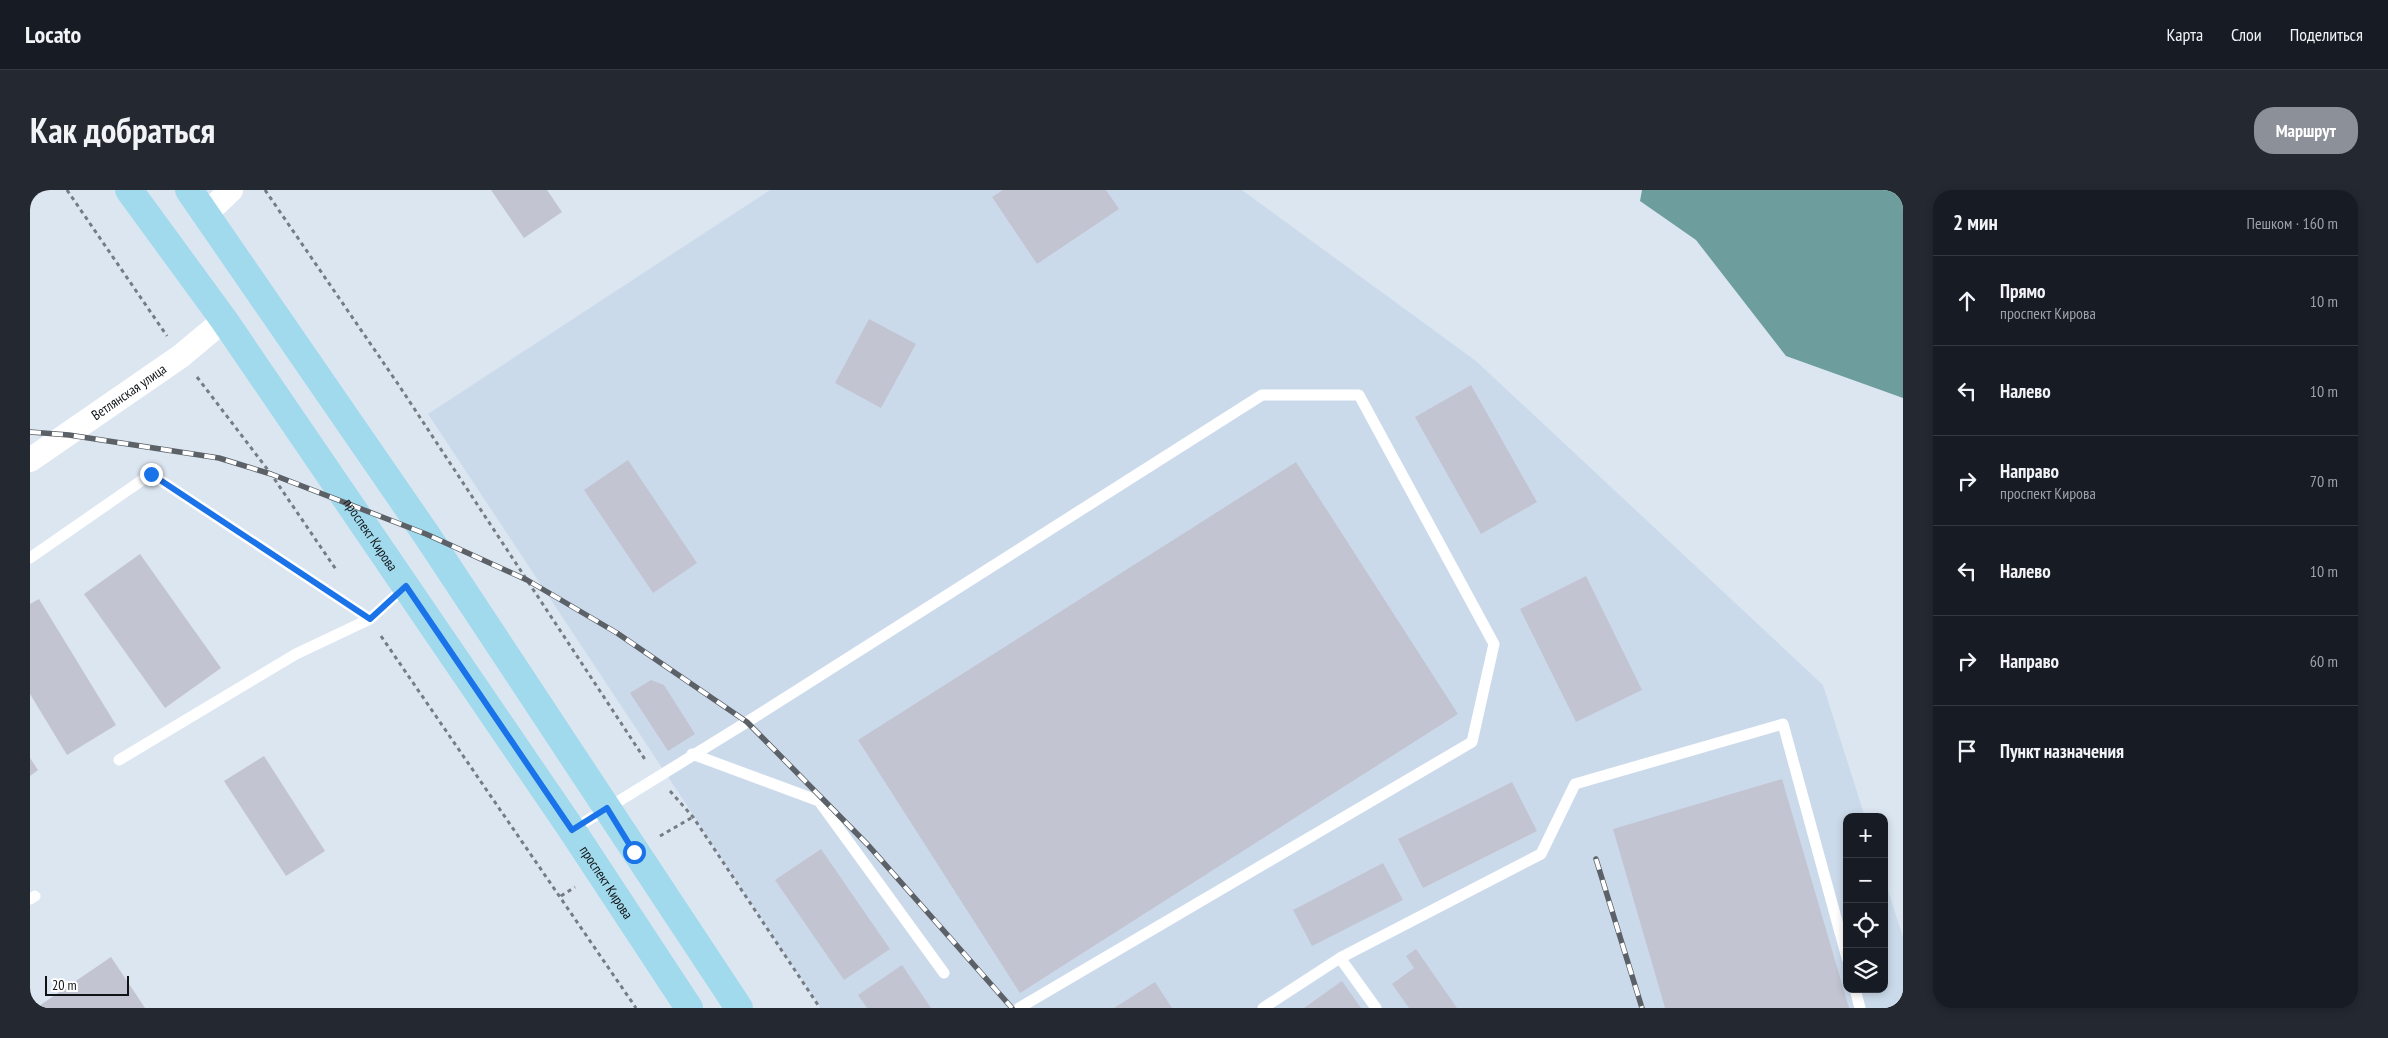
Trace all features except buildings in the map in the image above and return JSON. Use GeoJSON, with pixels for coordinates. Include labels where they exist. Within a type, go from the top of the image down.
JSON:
{"type":"FeatureCollection","features":[{"type":"Feature","properties":{"kind":"main road","name":"проспект Кирова"},"geometry":{"type":"LineString","coordinates":[[129,190],[224,320],[572,830],[689,1008]]}},
{"type":"Feature","properties":{"kind":"main road"},"geometry":{"type":"LineString","coordinates":[[189,190],[426,534],[740,1008]]}},
{"type":"Feature","properties":{"kind":"street"},"geometry":{"type":"LineString","coordinates":[[206,214],[231,190]]}},
{"type":"Feature","properties":{"kind":"street","name":"Ветлянская улица"},"geometry":{"type":"LineString","coordinates":[[30,460],[180,356],[224,320]]}},
{"type":"Feature","properties":{"kind":"lane"},"geometry":{"type":"LineString","coordinates":[[572,830],[692,754],[747,722],[1262,395],[1359,395],[1494,644],[1472,742],[1019,1008]]}},
{"type":"Feature","properties":{"kind":"lane"},"geometry":{"type":"LineString","coordinates":[[30,558],[151,474],[370,619]]}},
{"type":"Feature","properties":{"kind":"lane"},"geometry":{"type":"LineString","coordinates":[[119,760],[296,654],[370,619],[406,586]]}},
{"type":"Feature","properties":{"kind":"lane"},"geometry":{"type":"LineString","coordinates":[[1263,1008],[1340,958],[1541,854],[1575,784],[1783,724],[1844,948]]}},
{"type":"Feature","properties":{"kind":"lane"},"geometry":{"type":"LineString","coordinates":[[692,754],[819,801],[944,973]]}},
{"type":"Feature","properties":{"kind":"lane"},"geometry":{"type":"LineString","coordinates":[[1340,958],[1376,1008]]}},
{"type":"Feature","properties":{"kind":"lane"},"geometry":{"type":"LineString","coordinates":[[1856,993],[1860,1008]]}},
{"type":"Feature","properties":{"kind":"path"},"geometry":{"type":"LineString","coordinates":[[265,190],[398,384],[657,777],[693,817],[820,1008]]}},
{"type":"Feature","properties":{"kind":"shaded area"},"geometry":{"type":"Polygon","coordinates":[[[770,190],[1242,190],[1476,361],[1823,685],[1864,813],[1843,813],[1843,993],[1888,993],[1888,890],[1903,937],[1903,1008],[821,1008],[428,414],[770,190]]]}},
{"type":"Feature","properties":{"kind":"shaded area"},"geometry":{"type":"Polygon","coordinates":[[[1642,190],[1903,190],[1903,398],[1786,356],[1696,240],[1640,201],[1642,190]]]}},
{"type":"Feature","properties":{"kind":"railway"},"geometry":{"type":"LineString","coordinates":[[30,432],[69,435],[219,458],[271,474],[426,534],[527,580],[617,633],[747,722],[868,845],[1012,1008]]}},
{"type":"Feature","properties":{"kind":"railway"},"geometry":{"type":"LineString","coordinates":[[1596,859],[1642,1008]]}},
{"type":"Feature","properties":{"kind":"route"},"geometry":{"type":"LineString","coordinates":[[151,474],[370,619],[406,586],[572,830],[607,808],[634,852]]}}]}
